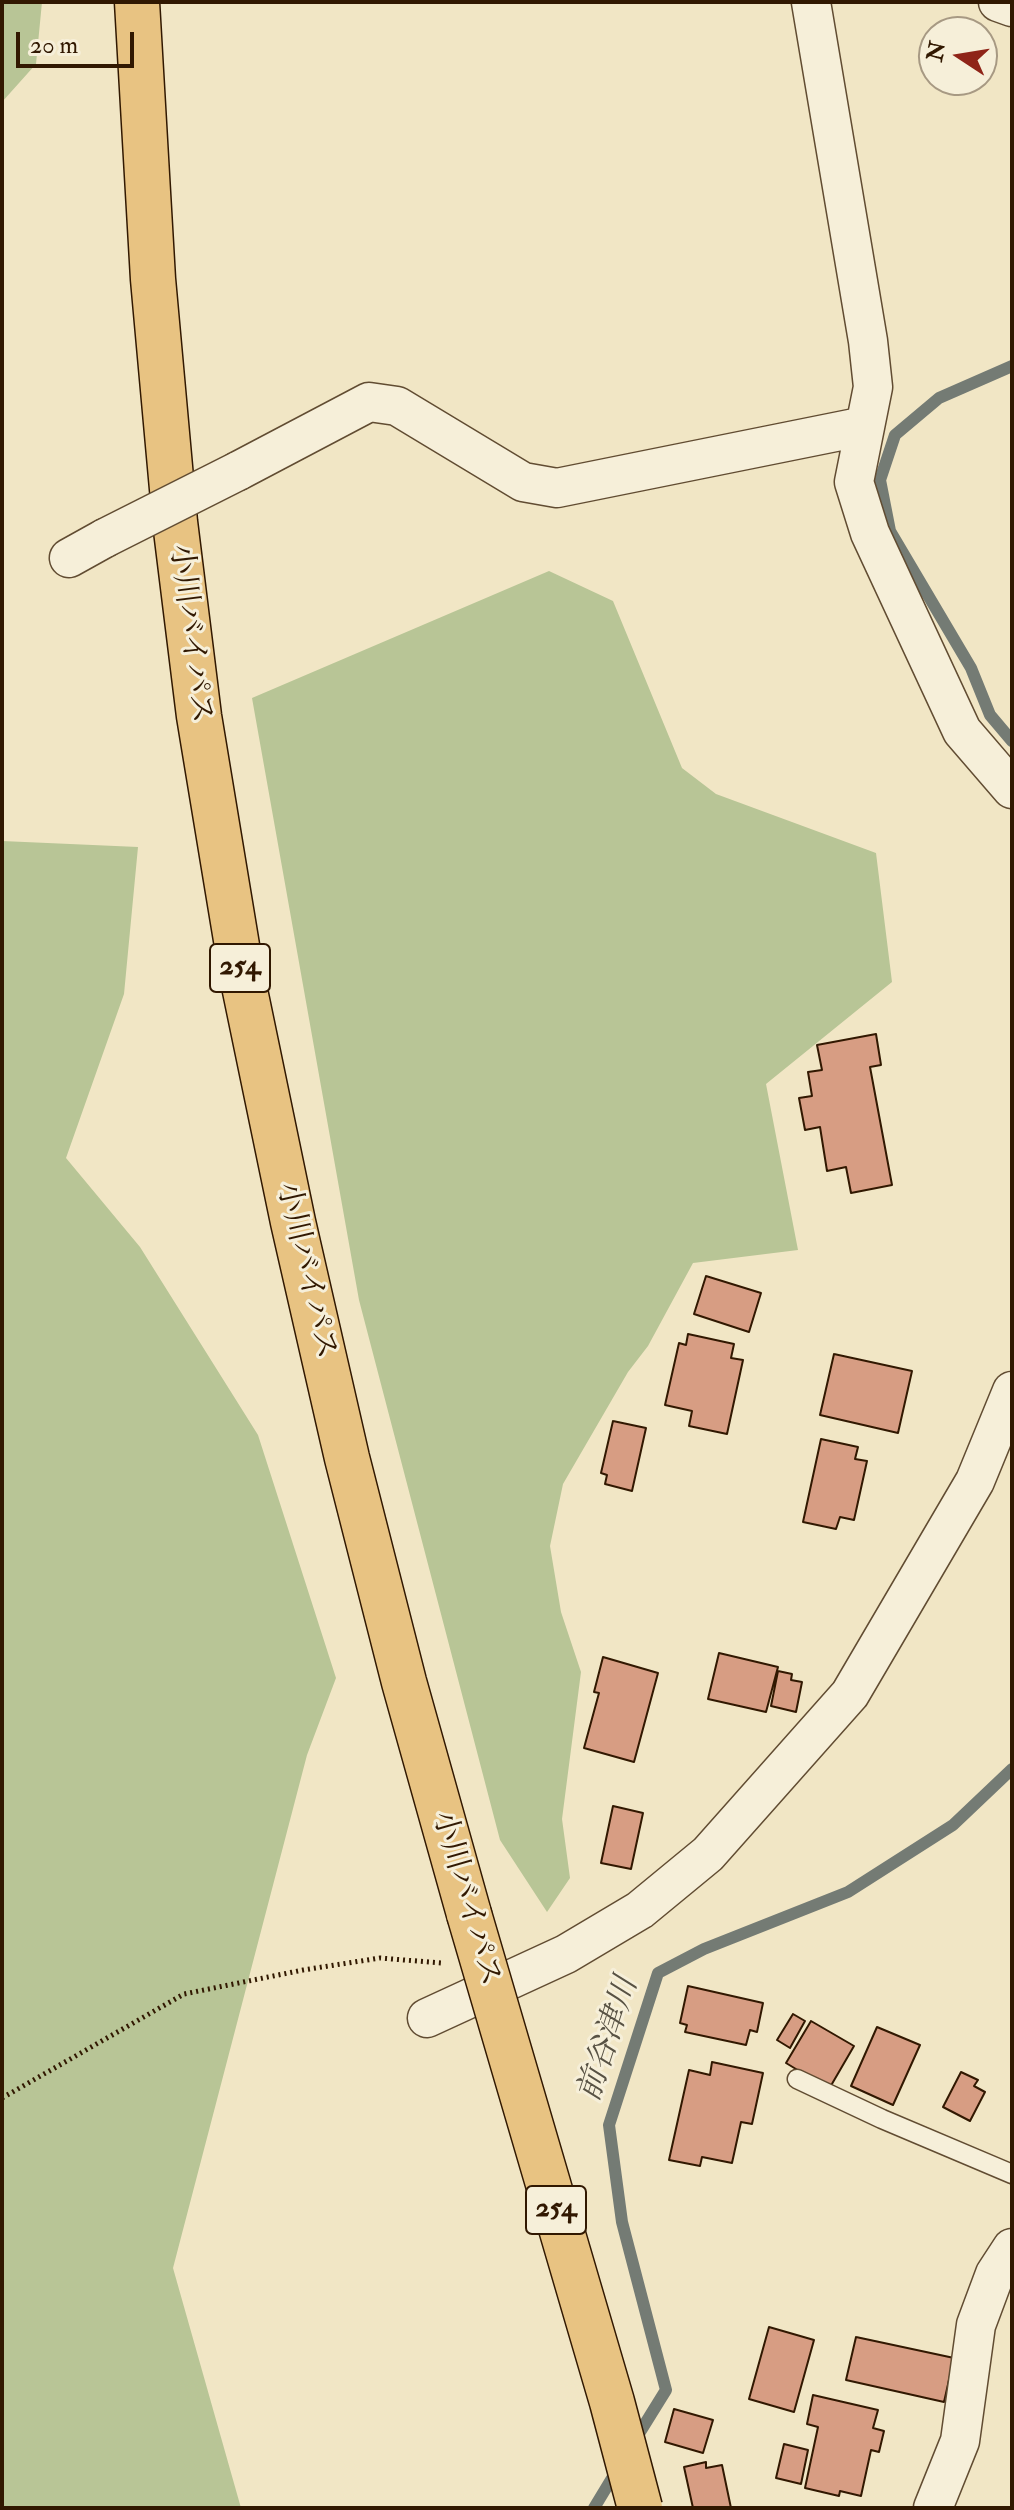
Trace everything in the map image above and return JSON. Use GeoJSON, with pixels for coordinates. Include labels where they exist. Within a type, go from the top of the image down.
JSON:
{"type":"FeatureCollection","features":[{"type":"Feature","properties":{"kind":"highway","name":"小川バイパス"},"geometry":{"type":"LineString","coordinates":[[137,2],[153,279],[175,522],[199,716],[242,976],[293,1222],[347,1458],[404,1682],[640,2508]]}},
{"type":"Feature","properties":{"kind":"street"},"geometry":{"type":"LineString","coordinates":[[811,2],[873,387],[854,482],[870,533],[962,731],[1012,789]]}},
{"type":"Feature","properties":{"kind":"street"},"geometry":{"type":"LineString","coordinates":[[998,2],[1012,7]]}},
{"type":"Feature","properties":{"kind":"street"},"geometry":{"type":"LineString","coordinates":[[69,558],[369,402],[397,406],[523,482],[557,488],[865,426]]}},
{"type":"Feature","properties":{"kind":"street"},"geometry":{"type":"LineString","coordinates":[[427,2018],[566,1954],[640,1910],[708,1854],[850,1694],[975,1481],[1012,1391]]}},
{"type":"Feature","properties":{"kind":"street"},"geometry":{"type":"LineString","coordinates":[[933,2508],[960,2441],[976,2325],[995,2274],[1012,2248]]}},
{"type":"Feature","properties":{"kind":"lane"},"geometry":{"type":"LineString","coordinates":[[797,2079],[1012,2174]]}},
{"type":"Feature","properties":{"kind":"path"},"geometry":{"type":"LineString","coordinates":[[2,2098],[184,1994],[380,1958],[440,1963],[480,1993]]}},
{"type":"Feature","properties":{"kind":"green space"},"geometry":{"type":"Polygon","coordinates":[[[2,2],[42,2],[36,64],[2,102],[2,2]]]}},
{"type":"Feature","properties":{"kind":"green space"},"geometry":{"type":"Polygon","coordinates":[[[549,571],[613,601],[682,768],[716,794],[876,853],[892,982],[766,1084],[798,1250],[693,1263],[648,1346],[628,1372],[563,1484],[550,1546],[561,1612],[581,1672],[562,1819],[570,1878],[547,1912],[500,1840],[359,1300],[252,698],[549,571]]]}},
{"type":"Feature","properties":{"kind":"green space"},"geometry":{"type":"Polygon","coordinates":[[[2,841],[138,847],[124,994],[66,1158],[140,1247],[258,1435],[336,1678],[307,1755],[173,2268],[241,2508],[2,2508],[2,841]]]}},
{"type":"Feature","properties":{"kind":"building"},"geometry":{"type":"Polygon","coordinates":[[[876,1034],[881,1065],[870,1067],[892,1185],[851,1193],[846,1167],[827,1171],[820,1127],[805,1130],[799,1098],[812,1096],[808,1072],[822,1070],[817,1045],[876,1034]]]}},
{"type":"Feature","properties":{"kind":"building"},"geometry":{"type":"Polygon","coordinates":[[[706,1276],[761,1293],[749,1332],[694,1314],[706,1276]]]}},
{"type":"Feature","properties":{"kind":"building"},"geometry":{"type":"Polygon","coordinates":[[[688,1334],[734,1344],[731,1358],[743,1360],[727,1434],[689,1426],[692,1411],[665,1405],[679,1343],[686,1345],[688,1334]]]}},
{"type":"Feature","properties":{"kind":"building"},"geometry":{"type":"Polygon","coordinates":[[[834,1354],[912,1371],[898,1433],[820,1415],[834,1354]]]}},
{"type":"Feature","properties":{"kind":"building"},"geometry":{"type":"Polygon","coordinates":[[[613,1421],[646,1428],[632,1491],[605,1484],[607,1475],[601,1473],[613,1421]]]}},
{"type":"Feature","properties":{"kind":"building"},"geometry":{"type":"Polygon","coordinates":[[[821,1439],[858,1447],[855,1459],[867,1461],[854,1520],[840,1517],[836,1529],[803,1522],[821,1439]]]}},
{"type":"Feature","properties":{"kind":"building"},"geometry":{"type":"Polygon","coordinates":[[[719,1653],[778,1667],[766,1712],[708,1699],[719,1653]]]}},
{"type":"Feature","properties":{"kind":"building"},"geometry":{"type":"Polygon","coordinates":[[[603,1657],[658,1673],[634,1762],[584,1748],[599,1693],[594,1692],[603,1657]]]}},
{"type":"Feature","properties":{"kind":"building"},"geometry":{"type":"Polygon","coordinates":[[[778,1671],[792,1674],[791,1680],[802,1682],[796,1712],[771,1706],[778,1671]]]}},
{"type":"Feature","properties":{"kind":"building"},"geometry":{"type":"Polygon","coordinates":[[[613,1806],[643,1813],[631,1869],[601,1863],[613,1806]]]}},
{"type":"Feature","properties":{"kind":"building"},"geometry":{"type":"Polygon","coordinates":[[[688,1986],[763,2003],[757,2032],[750,2030],[746,2045],[685,2032],[687,2025],[680,2023],[688,1986]]]}},
{"type":"Feature","properties":{"kind":"building"},"geometry":{"type":"Polygon","coordinates":[[[793,2014],[805,2021],[790,2048],[777,2040],[793,2014]]]}},
{"type":"Feature","properties":{"kind":"building"},"geometry":{"type":"Polygon","coordinates":[[[811,2021],[854,2046],[829,2089],[786,2063],[811,2021]]]}},
{"type":"Feature","properties":{"kind":"building"},"geometry":{"type":"Polygon","coordinates":[[[877,2027],[920,2045],[893,2105],[851,2086],[877,2027]]]}},
{"type":"Feature","properties":{"kind":"building"},"geometry":{"type":"Polygon","coordinates":[[[712,2062],[763,2073],[752,2124],[741,2122],[732,2163],[702,2157],[700,2166],[669,2160],[689,2070],[710,2075],[712,2062]]]}},
{"type":"Feature","properties":{"kind":"building"},"geometry":{"type":"Polygon","coordinates":[[[961,2072],[978,2080],[974,2086],[985,2092],[970,2121],[943,2107],[961,2072]]]}},
{"type":"Feature","properties":{"kind":"building"},"geometry":{"type":"Polygon","coordinates":[[[769,2327],[814,2340],[794,2412],[749,2399],[769,2327]]]}},
{"type":"Feature","properties":{"kind":"building"},"geometry":{"type":"Polygon","coordinates":[[[856,2337],[954,2358],[944,2402],[846,2380],[856,2337]]]}},
{"type":"Feature","properties":{"kind":"building"},"geometry":{"type":"Polygon","coordinates":[[[813,2395],[878,2410],[873,2428],[884,2431],[879,2452],[871,2450],[861,2496],[840,2491],[839,2496],[805,2488],[818,2427],[807,2424],[813,2395]]]}},
{"type":"Feature","properties":{"kind":"building"},"geometry":{"type":"Polygon","coordinates":[[[674,2409],[713,2420],[703,2453],[665,2442],[674,2409]]]}},
{"type":"Feature","properties":{"kind":"building"},"geometry":{"type":"Polygon","coordinates":[[[784,2444],[808,2450],[801,2484],[776,2478],[784,2444]]]}},
{"type":"Feature","properties":{"kind":"building"},"geometry":{"type":"Polygon","coordinates":[[[706,2462],[706,2468],[722,2465],[731,2508],[693,2508],[684,2467],[706,2462]]]}},
{"type":"Feature","properties":{"kind":"waterway","name":"前谷津川"},"geometry":{"type":"LineString","coordinates":[[1012,366],[939,398],[895,435],[880,480],[890,531],[971,668],[990,715],[1012,741]]}},
{"type":"Feature","properties":{"kind":"waterway","name":"前谷津川"},"geometry":{"type":"LineString","coordinates":[[635,2440],[666,2390],[622,2222],[609,2125],[658,1973],[704,1949],[848,1892],[953,1825],[1012,1769]]}},
{"type":"Feature","properties":{"kind":"waterway","name":"前谷津川"},"geometry":{"type":"LineString","coordinates":[[594,2508],[617,2470]]}}]}
